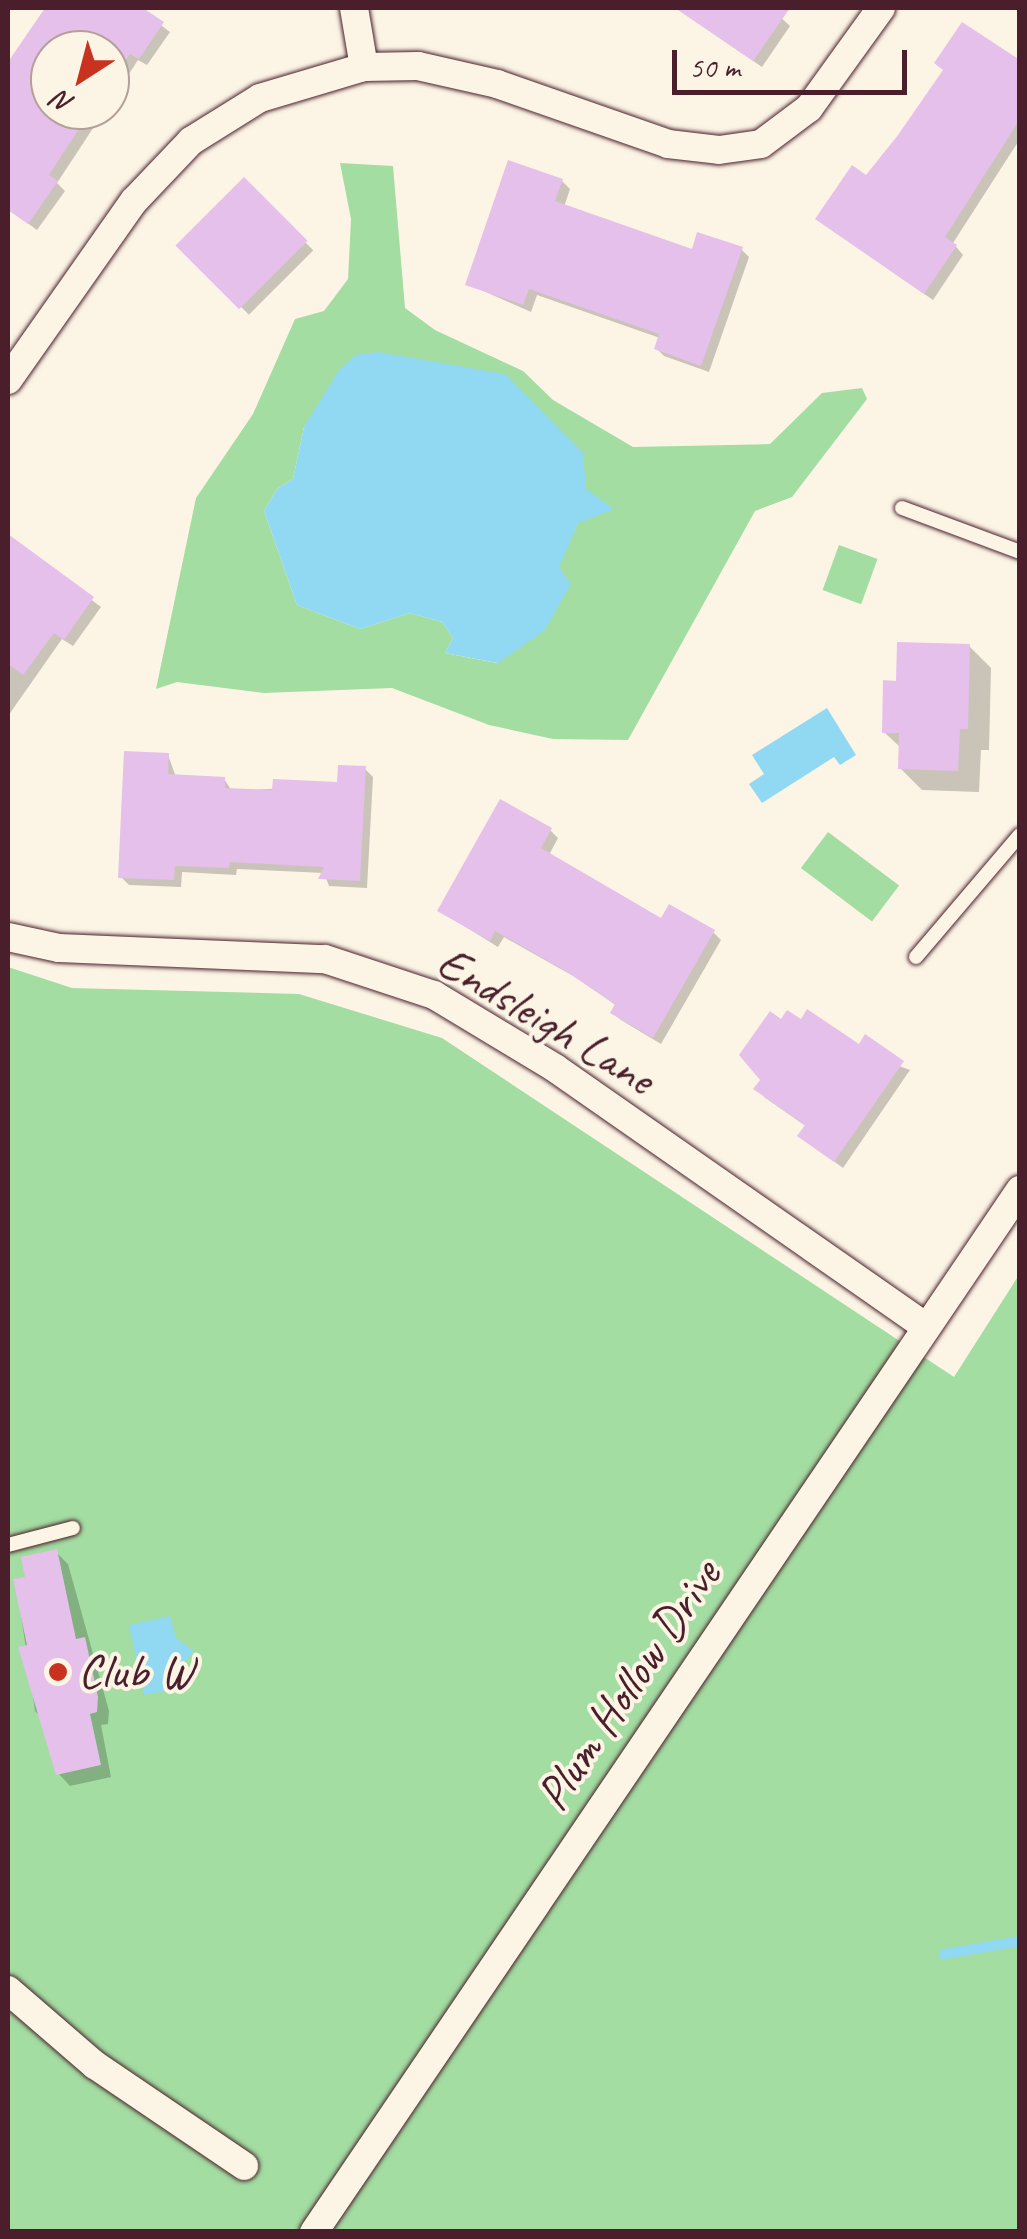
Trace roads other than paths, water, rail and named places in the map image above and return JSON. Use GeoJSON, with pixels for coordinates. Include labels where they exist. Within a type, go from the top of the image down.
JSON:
{"type":"FeatureCollection","features":[{"type":"Feature","properties":{"kind":"street"},"geometry":{"type":"LineString","coordinates":[[354,8],[364,67]]}},
{"type":"Feature","properties":{"kind":"street"},"geometry":{"type":"LineString","coordinates":[[8,380],[134,202],[191,141],[260,98],[364,67],[418,66],[465,76],[668,144],[719,150],[761,144],[809,108],[881,8]]}},
{"type":"Feature","properties":{"kind":"street","name":"Endsleigh Lane"},"geometry":{"type":"LineString","coordinates":[[8,936],[59,948],[325,959],[434,995],[555,1068],[923,1326]]}},
{"type":"Feature","properties":{"kind":"street","name":"Plum Hollow Drive"},"geometry":{"type":"LineString","coordinates":[[314,2232],[923,1326],[1020,1190]]}},
{"type":"Feature","properties":{"kind":"street"},"geometry":{"type":"LineString","coordinates":[[8,1990],[95,2065],[244,2166]]}},
{"type":"Feature","properties":{"kind":"lane"},"geometry":{"type":"LineString","coordinates":[[902,508],[1020,552]]}},
{"type":"Feature","properties":{"kind":"lane"},"geometry":{"type":"LineString","coordinates":[[916,957],[1020,836]]}},
{"type":"Feature","properties":{"kind":"lane"},"geometry":{"type":"LineString","coordinates":[[8,1546],[73,1528]]}},
{"type":"Feature","properties":{"kind":"water"},"geometry":{"type":"Polygon","coordinates":[[[378,352],[505,374],[583,453],[586,489],[614,509],[578,523],[559,567],[571,584],[544,631],[498,663],[445,653],[453,638],[442,622],[410,613],[360,629],[297,605],[264,511],[277,489],[293,479],[304,427],[339,370],[356,355],[378,352]]]}},
{"type":"Feature","properties":{"kind":"water"},"geometry":{"type":"Polygon","coordinates":[[[827,708],[856,755],[840,765],[834,757],[762,803],[749,784],[764,774],[752,755],[827,708]]]}},
{"type":"Feature","properties":{"kind":"water"},"geometry":{"type":"Polygon","coordinates":[[[170,1616],[176,1638],[194,1651],[180,1667],[185,1687],[144,1695],[129,1625],[170,1616]]]}},
{"type":"Feature","properties":{"kind":"waterway"},"geometry":{"type":"LineString","coordinates":[[944,1954],[1020,1941]]}},
{"type":"Feature","properties":{"kind":"place","name":"Club W"},"geometry":{"type":"Point","coordinates":[58,1672]}}]}
